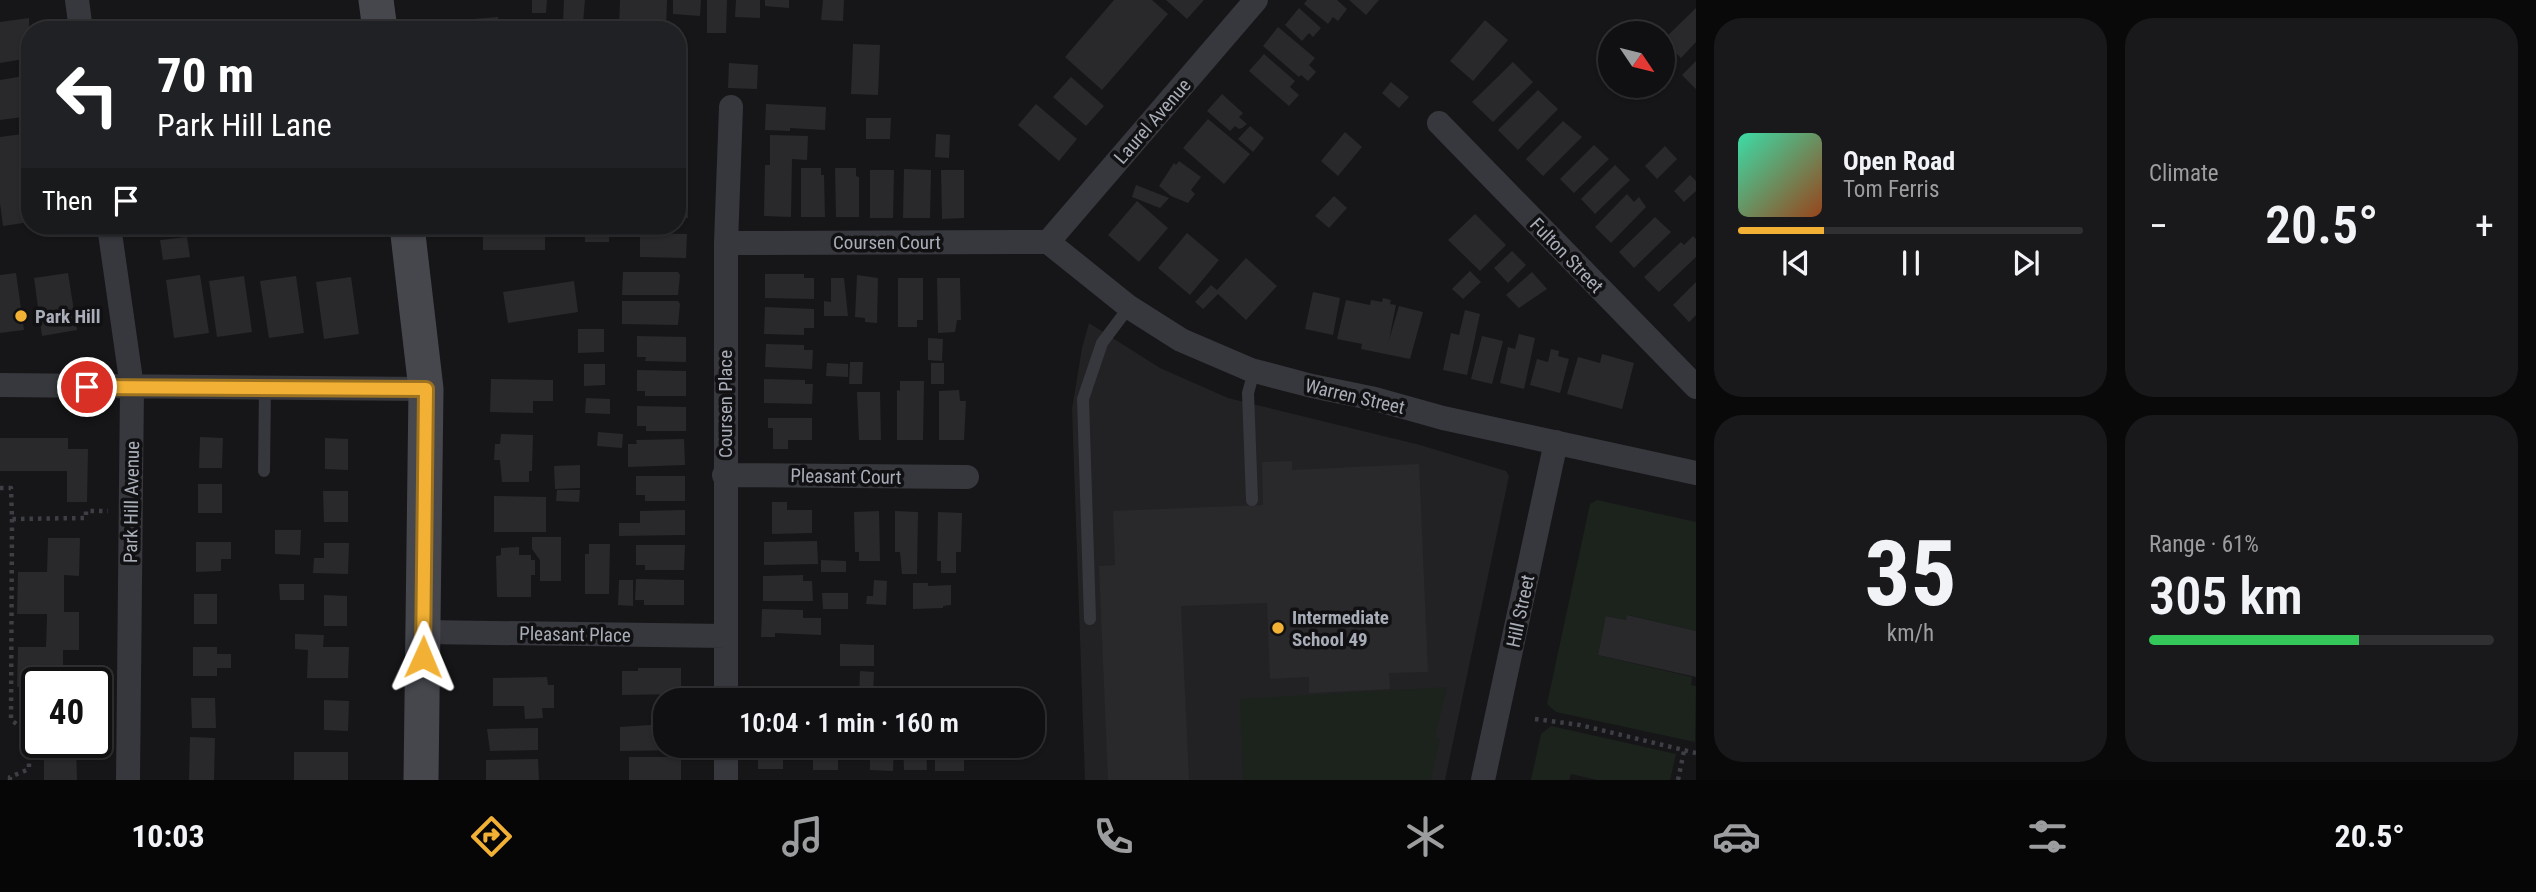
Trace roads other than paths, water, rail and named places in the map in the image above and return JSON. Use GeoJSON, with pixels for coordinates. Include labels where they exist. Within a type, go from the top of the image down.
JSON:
{"type":"FeatureCollection","features":[{"type":"Feature","properties":{"kind":"street"},"geometry":{"type":"LineString","coordinates":[[77,0],[80,21]]}},
{"type":"Feature","properties":{"kind":"street"},"geometry":{"type":"LineString","coordinates":[[376,0],[379,21]]}},
{"type":"Feature","properties":{"kind":"street","name":"Laurel Avenue"},"geometry":{"type":"LineString","coordinates":[[1048,242],[1256,0]]}},
{"type":"Feature","properties":{"kind":"street","name":"Coursen Place"},"geometry":{"type":"LineString","coordinates":[[726,688],[724,475],[726,243],[731,107]]}},
{"type":"Feature","properties":{"kind":"street","name":"Fulton Street"},"geometry":{"type":"LineString","coordinates":[[1438,123],[1696,387]]}},
{"type":"Feature","properties":{"kind":"street","name":"Park Hill Avenue"},"geometry":{"type":"LineString","coordinates":[[110,235],[132,387],[128,780]]}},
{"type":"Feature","properties":{"kind":"street"},"geometry":{"type":"LineString","coordinates":[[408,235],[426,389],[421,780]]}},
{"type":"Feature","properties":{"kind":"street","name":"Coursen Court"},"geometry":{"type":"LineString","coordinates":[[726,243],[1048,242]]}},
{"type":"Feature","properties":{"kind":"street","name":"Warren Street"},"geometry":{"type":"LineString","coordinates":[[1048,242],[1129,307],[1181,340],[1254,371],[1443,418],[1696,473]]}},
{"type":"Feature","properties":{"kind":"street"},"geometry":{"type":"LineString","coordinates":[[0,385],[426,389]]}},
{"type":"Feature","properties":{"kind":"street","name":"Hill Street"},"geometry":{"type":"LineString","coordinates":[[1483,780],[1556,442]]}},
{"type":"Feature","properties":{"kind":"street","name":"Pleasant Court"},"geometry":{"type":"LineString","coordinates":[[724,475],[967,477]]}},
{"type":"Feature","properties":{"kind":"street","name":"Pleasant Place"},"geometry":{"type":"LineString","coordinates":[[424,632],[726,636]]}},
{"type":"Feature","properties":{"kind":"street"},"geometry":{"type":"LineString","coordinates":[[726,758],[726,780]]}},
{"type":"Feature","properties":{"kind":"lane"},"geometry":{"type":"LineString","coordinates":[[1090,619],[1083,399],[1102,343],[1129,307]]}},
{"type":"Feature","properties":{"kind":"lane"},"geometry":{"type":"LineString","coordinates":[[1252,499],[1248,393],[1254,371]]}},
{"type":"Feature","properties":{"kind":"lane"},"geometry":{"type":"LineString","coordinates":[[264,471],[265,388]]}},
{"type":"Feature","properties":{"kind":"place","name":"Park Hill"},"geometry":{"type":"Point","coordinates":[21,316]}},
{"type":"Feature","properties":{"kind":"place","name":"Intermediate School 49"},"geometry":{"type":"Point","coordinates":[1278,628]}}]}
